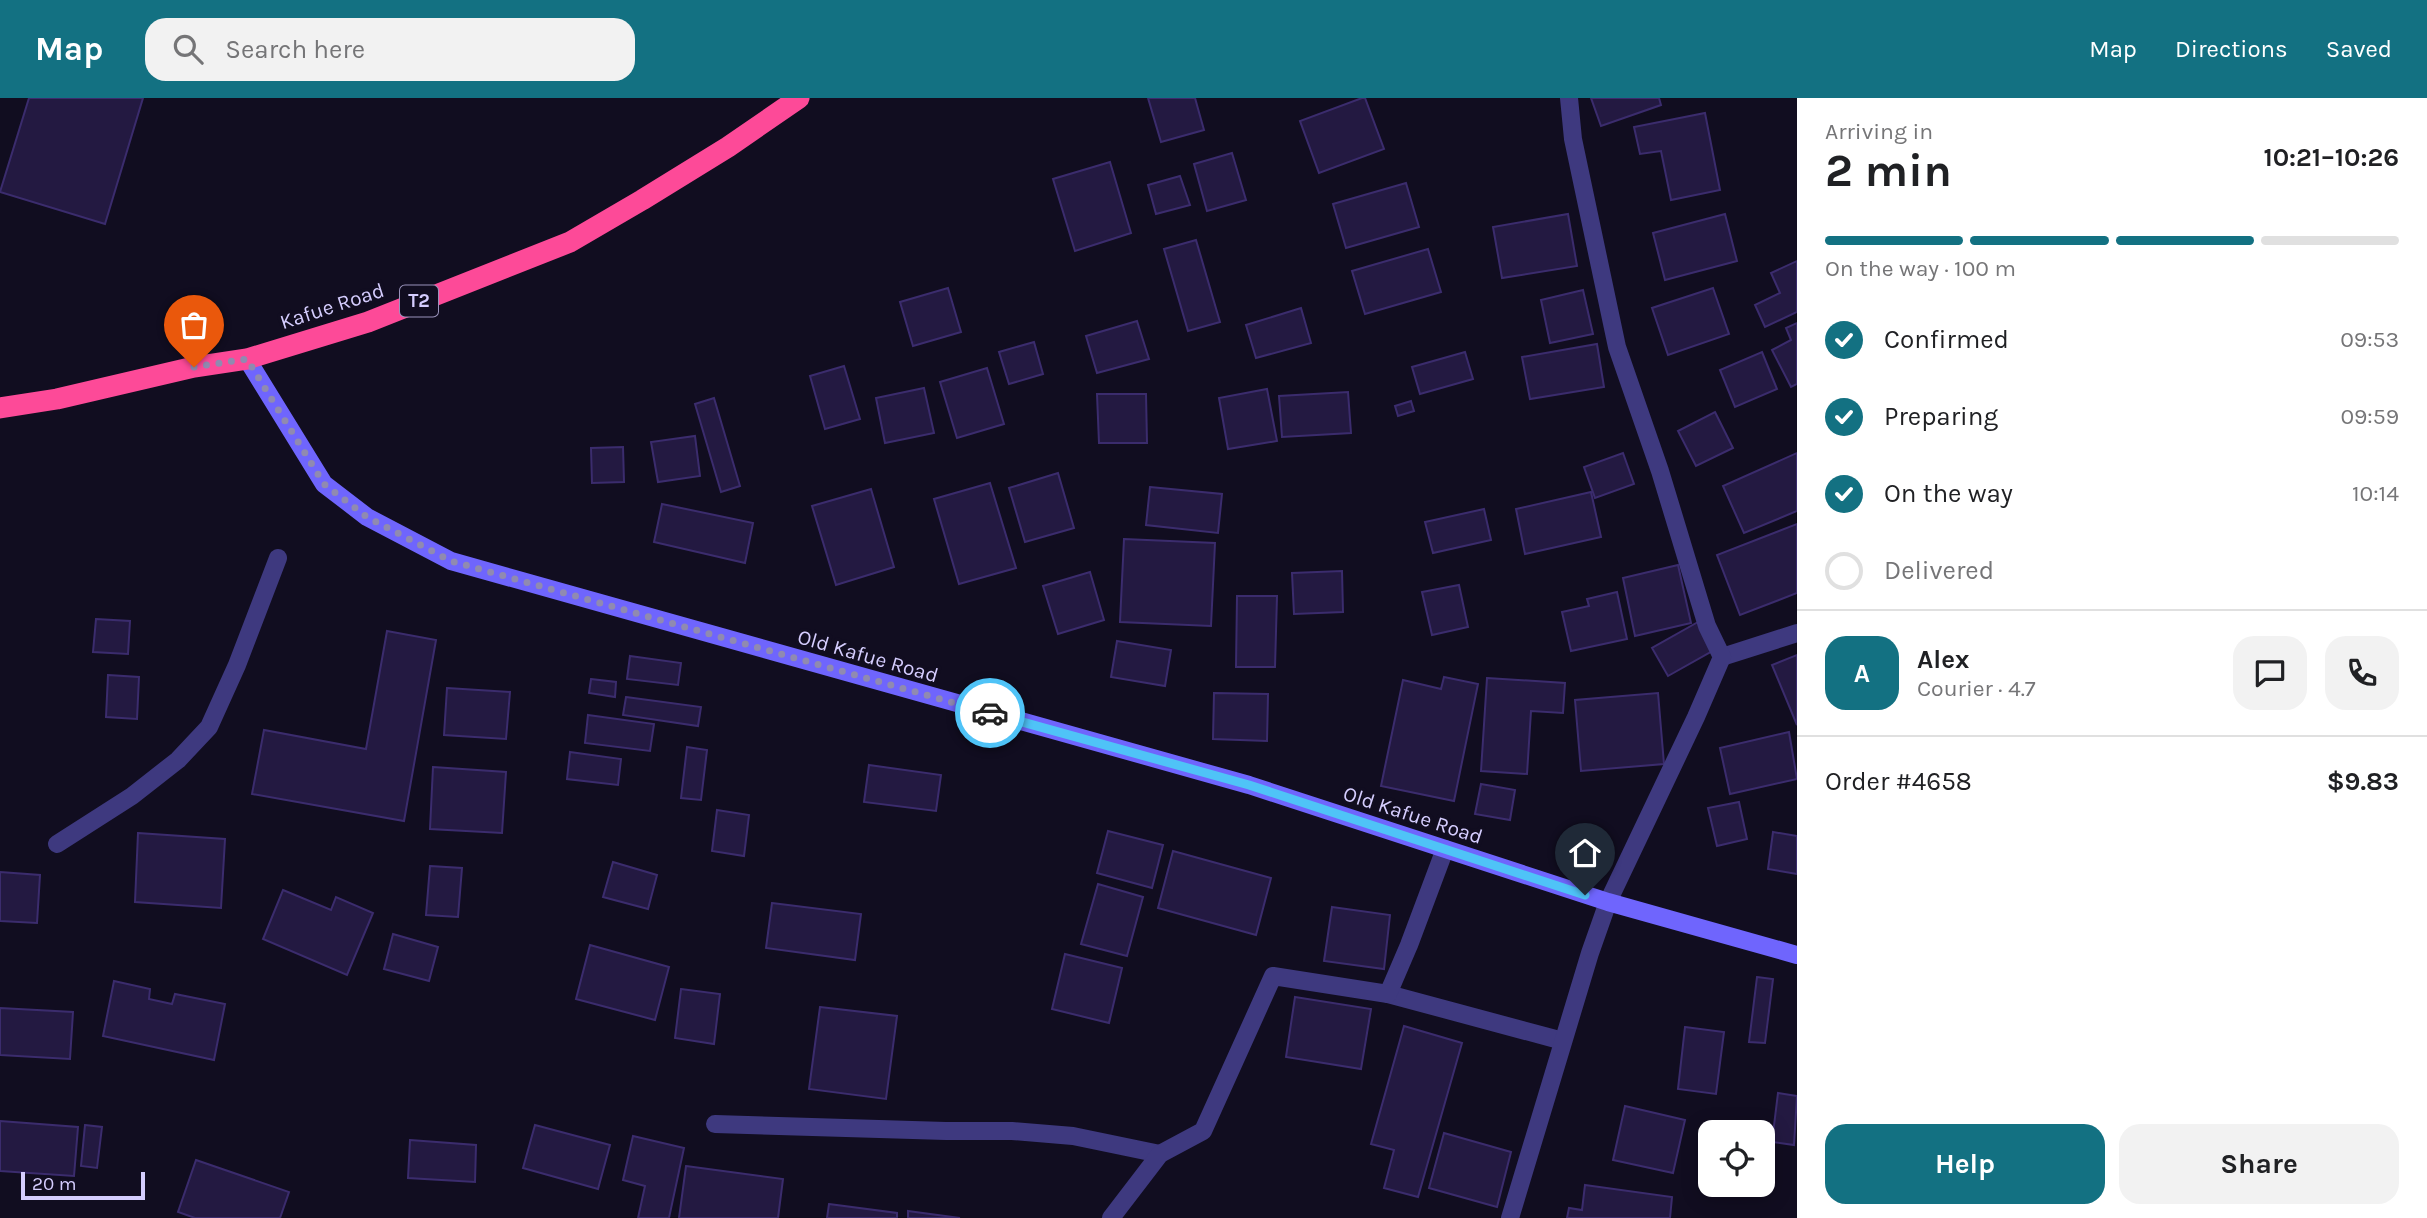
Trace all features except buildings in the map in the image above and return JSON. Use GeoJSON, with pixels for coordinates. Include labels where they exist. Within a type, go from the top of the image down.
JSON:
{"type":"FeatureCollection","features":[{"type":"Feature","properties":{"kind":"highway","name":"Kafue Road"},"geometry":{"type":"LineString","coordinates":[[0,408],[57,399],[194,367],[247,359],[368,322],[570,242],[728,147],[799,98]]}},
{"type":"Feature","properties":{"kind":"street"},"geometry":{"type":"LineString","coordinates":[[1569,98],[1573,139],[1617,347],[1660,471],[1707,626],[1722,657]]}},
{"type":"Feature","properties":{"kind":"street","name":"Old Kafue Road"},"geometry":{"type":"LineString","coordinates":[[247,359],[324,484],[367,517],[451,561],[1249,785],[1608,902],[1797,955]]}},
{"type":"Feature","properties":{"kind":"street"},"geometry":{"type":"LineString","coordinates":[[57,844],[132,796],[178,760],[209,727],[237,665],[278,558]]}},
{"type":"Feature","properties":{"kind":"street"},"geometry":{"type":"LineString","coordinates":[[1510,1218],[1608,902],[1722,657],[1797,633]]}},
{"type":"Feature","properties":{"kind":"street"},"geometry":{"type":"LineString","coordinates":[[1388,994],[1445,849]]}},
{"type":"Feature","properties":{"kind":"street"},"geometry":{"type":"LineString","coordinates":[[1111,1218],[1160,1154],[1203,1131],[1273,976],[1388,994],[1563,1041]]}},
{"type":"Feature","properties":{"kind":"street"},"geometry":{"type":"LineString","coordinates":[[715,1124],[1012,1131],[1073,1136],[1160,1154]]}},
{"type":"Feature","properties":{"kind":"way so far"},"geometry":{"type":"LineString","coordinates":[[194,367],[247,359],[324,484],[367,517],[451,561],[990,713]]}},
{"type":"Feature","properties":{"kind":"route"},"geometry":{"type":"LineString","coordinates":[[990,713],[1249,785],[1585,895]]}}]}
